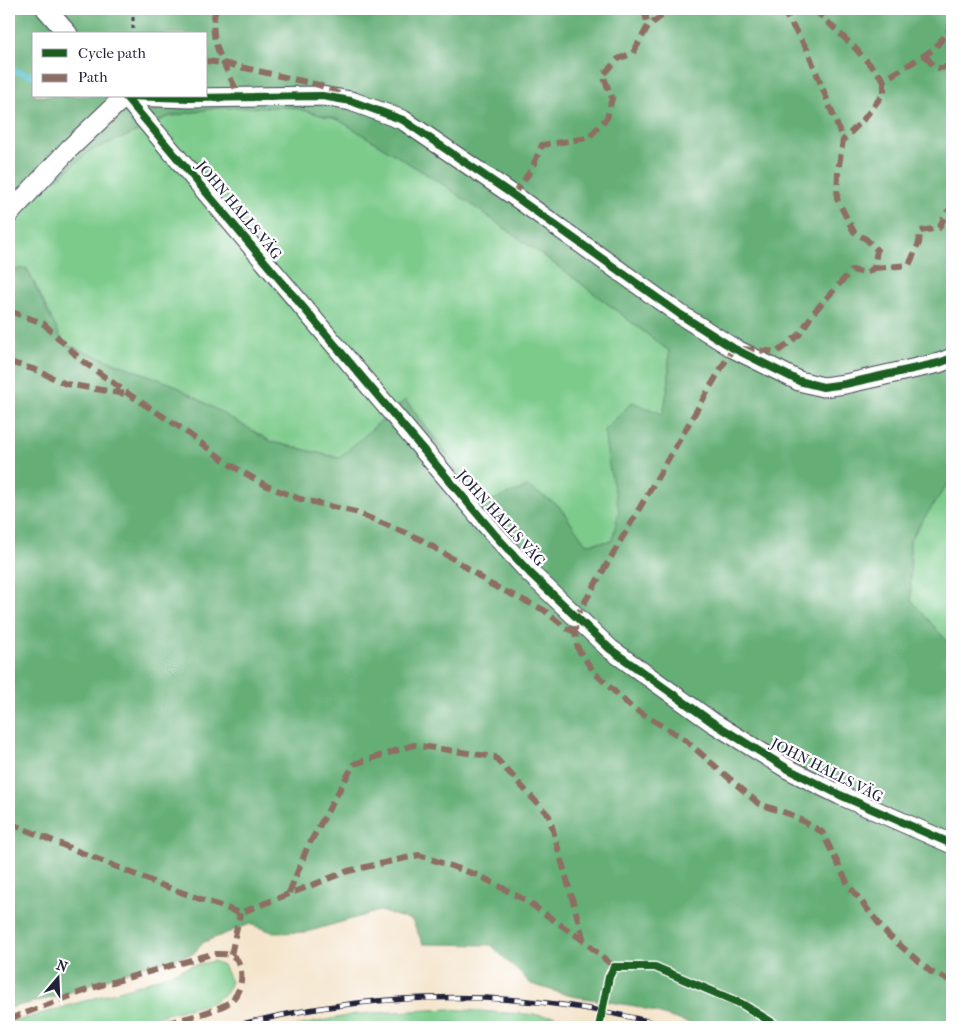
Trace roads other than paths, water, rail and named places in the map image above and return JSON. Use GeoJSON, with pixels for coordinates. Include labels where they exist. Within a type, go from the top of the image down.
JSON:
{"type":"FeatureCollection","features":[{"type":"Feature","properties":{"kind":"street"},"geometry":{"type":"LineString","coordinates":[[46,9],[66,32]]}},
{"type":"Feature","properties":{"kind":"street"},"geometry":{"type":"LineString","coordinates":[[208,98],[322,96],[351,101],[403,120],[681,315],[733,348],[799,381],[823,387],[845,384],[938,363],[952,358]]}},
{"type":"Feature","properties":{"kind":"street"},"geometry":{"type":"LineString","coordinates":[[9,214],[58,161],[123,98]]}},
{"type":"Feature","properties":{"kind":"street","name":"JOHN HALLS VÄG"},"geometry":{"type":"LineString","coordinates":[[127,98],[496,536],[530,573],[610,649],[712,722],[788,769],[952,844]]}},
{"type":"Feature","properties":{"kind":"waterway"},"geometry":{"type":"LineString","coordinates":[[9,69],[32,75]]}},
{"type":"Feature","properties":{"kind":"railway"},"geometry":{"type":"LineString","coordinates":[[231,1027],[286,1014],[340,1005],[450,998],[506,999],[561,1005],[615,1014],[670,1027]]}}]}
